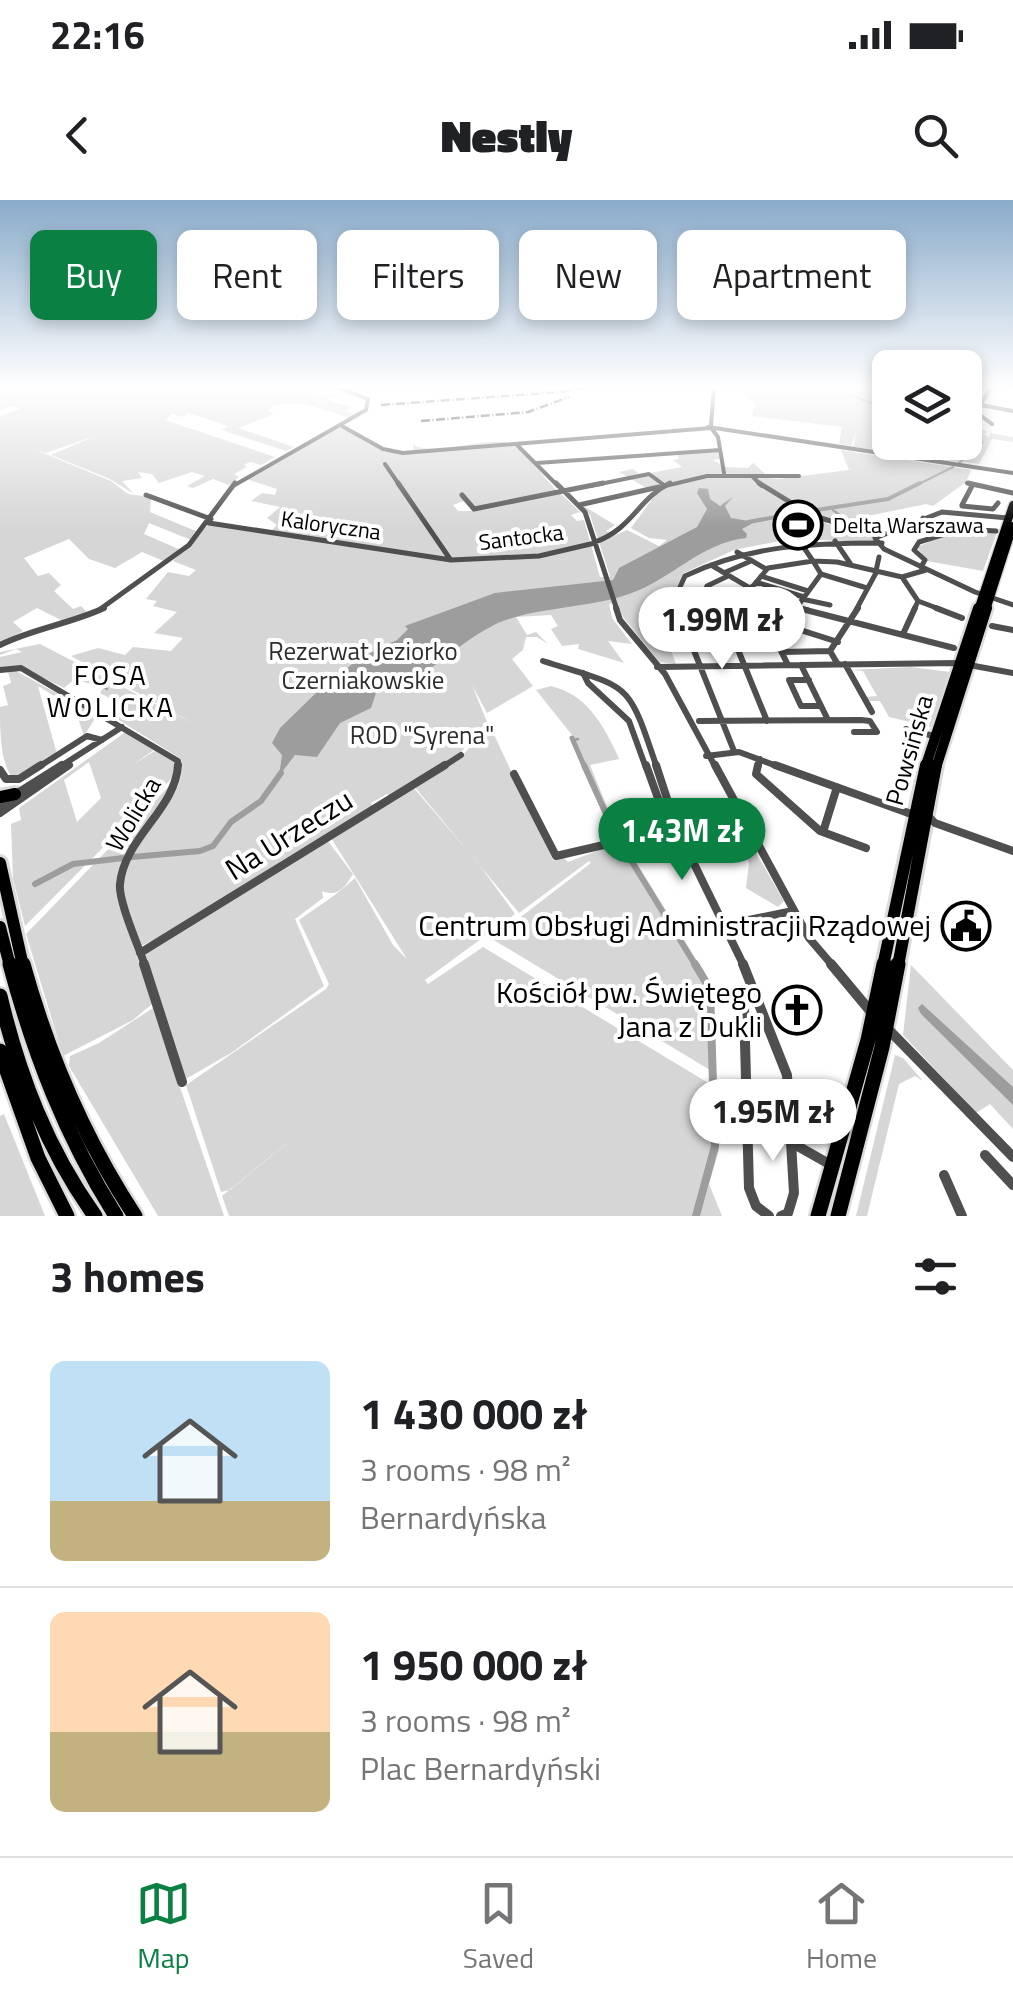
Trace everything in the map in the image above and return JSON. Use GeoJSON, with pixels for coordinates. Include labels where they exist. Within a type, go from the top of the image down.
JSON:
{"type":"FeatureCollection","features":[{"type":"Feature","properties":{"kind":"main road","name":"Powsińska"},"geometry":{"type":"LineString","coordinates":[[838,1215],[886,1027],[924,820],[934,736],[962,665],[1013,504]]}},
{"type":"Feature","properties":{"kind":"main road","name":"Powsińska"},"geometry":{"type":"LineString","coordinates":[[818,1216],[962,665]]}},
{"type":"Feature","properties":{"kind":"main road"},"geometry":{"type":"LineString","coordinates":[[0,862],[2,934],[27,1034],[49,1095],[82,1163],[116,1216]]}},
{"type":"Feature","properties":{"kind":"main road"},"geometry":{"type":"LineString","coordinates":[[1,878],[44,1045],[92,1151],[135,1216]]}},
{"type":"Feature","properties":{"kind":"main road"},"geometry":{"type":"LineString","coordinates":[[0,996],[16,1059],[35,1107],[92,1216]]}},
{"type":"Feature","properties":{"kind":"main road"},"geometry":{"type":"LineString","coordinates":[[0,1051],[38,1158],[66,1216]]}},
{"type":"Feature","properties":{"kind":"street"},"geometry":{"type":"LineString","coordinates":[[0,645],[26,632],[85,617],[114,603],[182,551],[237,480],[322,433]]}},
{"type":"Feature","properties":{"kind":"street"},"geometry":{"type":"LineString","coordinates":[[359,433],[398,452],[646,433]]}},
{"type":"Feature","properties":{"kind":"street"},"geometry":{"type":"LineString","coordinates":[[715,433],[724,473]]}},
{"type":"Feature","properties":{"kind":"street"},"geometry":{"type":"LineString","coordinates":[[760,433],[1013,473]]}},
{"type":"Feature","properties":{"kind":"street"},"geometry":{"type":"LineString","coordinates":[[516,444],[587,515],[618,618],[658,667],[820,954],[1013,1157]]}},
{"type":"Feature","properties":{"kind":"street"},"geometry":{"type":"LineString","coordinates":[[536,464],[720,450]]}},
{"type":"Feature","properties":{"kind":"street"},"geometry":{"type":"LineString","coordinates":[[385,464],[450,560]]}},
{"type":"Feature","properties":{"kind":"street"},"geometry":{"type":"LineString","coordinates":[[578,505],[724,473],[799,476]]}},
{"type":"Feature","properties":{"kind":"street"},"geometry":{"type":"LineString","coordinates":[[462,495],[474,510],[649,474],[659,488]]}},
{"type":"Feature","properties":{"kind":"street"},"geometry":{"type":"LineString","coordinates":[[752,476],[761,486],[829,522],[859,535],[880,538],[924,567],[1013,605]]}},
{"type":"Feature","properties":{"kind":"street"},"geometry":{"type":"LineString","coordinates":[[957,512],[970,483],[1013,493]]}},
{"type":"Feature","properties":{"kind":"street","name":"Santocka"},"geometry":{"type":"LineString","coordinates":[[450,560],[539,556],[595,542],[628,527],[659,488]]}},
{"type":"Feature","properties":{"kind":"street","name":"Kaloryczna"},"geometry":{"type":"LineString","coordinates":[[146,495],[209,521],[450,560]]}},
{"type":"Feature","properties":{"kind":"street"},"geometry":{"type":"LineString","coordinates":[[962,506],[993,509],[998,503]]}},
{"type":"Feature","properties":{"kind":"street"},"geometry":{"type":"LineString","coordinates":[[734,751],[674,599],[686,575],[738,552],[799,541],[880,538],[922,518],[957,512],[1009,524]]}},
{"type":"Feature","properties":{"kind":"street"},"geometry":{"type":"LineString","coordinates":[[922,518],[949,532]]}},
{"type":"Feature","properties":{"kind":"street"},"geometry":{"type":"LineString","coordinates":[[924,567],[925,560],[916,552],[915,545],[949,532],[996,531]]}},
{"type":"Feature","properties":{"kind":"street"},"geometry":{"type":"LineString","coordinates":[[834,540],[851,564]]}},
{"type":"Feature","properties":{"kind":"street"},"geometry":{"type":"LineString","coordinates":[[799,541],[821,574],[868,588]]}},
{"type":"Feature","properties":{"kind":"street"},"geometry":{"type":"LineString","coordinates":[[738,552],[766,569]]}},
{"type":"Feature","properties":{"kind":"street"},"geometry":{"type":"LineString","coordinates":[[782,652],[830,651],[845,635],[848,620],[877,571],[879,557]]}},
{"type":"Feature","properties":{"kind":"street"},"geometry":{"type":"LineString","coordinates":[[702,598],[706,586],[752,560]]}},
{"type":"Feature","properties":{"kind":"street"},"geometry":{"type":"LineString","coordinates":[[719,603],[748,587],[766,569],[813,561],[851,564],[902,576],[924,567]]}},
{"type":"Feature","properties":{"kind":"street"},"geometry":{"type":"LineString","coordinates":[[710,564],[772,600],[954,648]]}},
{"type":"Feature","properties":{"kind":"street"},"geometry":{"type":"LineString","coordinates":[[797,607],[821,574]]}},
{"type":"Feature","properties":{"kind":"street"},"geometry":{"type":"LineString","coordinates":[[902,576],[918,601],[962,618]]}},
{"type":"Feature","properties":{"kind":"street"},"geometry":{"type":"LineString","coordinates":[[758,579],[830,605]]}},
{"type":"Feature","properties":{"kind":"street"},"geometry":{"type":"LineString","coordinates":[[677,592],[766,615]]}},
{"type":"Feature","properties":{"kind":"street"},"geometry":{"type":"LineString","coordinates":[[772,600],[766,615],[788,665]]}},
{"type":"Feature","properties":{"kind":"street"},"geometry":{"type":"LineString","coordinates":[[904,634],[918,601]]}},
{"type":"Feature","properties":{"kind":"street"},"geometry":{"type":"LineString","coordinates":[[719,603],[767,720]]}},
{"type":"Feature","properties":{"kind":"street"},"geometry":{"type":"LineString","coordinates":[[684,625],[702,625],[710,645],[693,646]]}},
{"type":"Feature","properties":{"kind":"street"},"geometry":{"type":"LineString","coordinates":[[992,626],[1013,630]]}},
{"type":"Feature","properties":{"kind":"street"},"geometry":{"type":"LineString","coordinates":[[794,628],[838,642]]}},
{"type":"Feature","properties":{"kind":"street"},"geometry":{"type":"LineString","coordinates":[[830,651],[877,732],[854,732]]}},
{"type":"Feature","properties":{"kind":"street"},"geometry":{"type":"LineString","coordinates":[[543,661],[618,685],[635,701],[677,828],[756,990],[787,1074],[793,1138],[792,1201],[788,1213],[781,1216]]}},
{"type":"Feature","properties":{"kind":"street"},"geometry":{"type":"LineString","coordinates":[[658,667],[919,663],[962,665],[1013,674]]}},
{"type":"Feature","properties":{"kind":"street"},"geometry":{"type":"LineString","coordinates":[[801,664],[828,720]]}},
{"type":"Feature","properties":{"kind":"street","name":"Wolicka"},"geometry":{"type":"LineString","coordinates":[[0,670],[21,668],[174,756],[180,768],[172,790],[136,840],[120,876],[119,891],[182,1082]]}},
{"type":"Feature","properties":{"kind":"street"},"geometry":{"type":"LineString","coordinates":[[583,673],[588,684],[629,721],[659,801]]}},
{"type":"Feature","properties":{"kind":"street"},"geometry":{"type":"LineString","coordinates":[[809,680],[789,680],[801,706],[821,706]]}},
{"type":"Feature","properties":{"kind":"street"},"geometry":{"type":"LineString","coordinates":[[699,721],[871,717]]}},
{"type":"Feature","properties":{"kind":"street"},"geometry":{"type":"LineString","coordinates":[[0,813],[122,727]]}},
{"type":"Feature","properties":{"kind":"street"},"geometry":{"type":"LineString","coordinates":[[906,729],[934,736]]}},
{"type":"Feature","properties":{"kind":"street"},"geometry":{"type":"LineString","coordinates":[[0,770],[6,779],[20,779],[88,736],[102,740]]}},
{"type":"Feature","properties":{"kind":"street"},"geometry":{"type":"LineString","coordinates":[[5,799],[90,749]]}},
{"type":"Feature","properties":{"kind":"street"},"geometry":{"type":"LineString","coordinates":[[706,756],[734,751],[1013,851]]}},
{"type":"Feature","properties":{"kind":"street","name":"Na Urzeczu"},"geometry":{"type":"LineString","coordinates":[[140,953],[461,754]]}},
{"type":"Feature","properties":{"kind":"street"},"geometry":{"type":"LineString","coordinates":[[760,760],[756,774],[823,832],[866,848]]}},
{"type":"Feature","properties":{"kind":"street"},"geometry":{"type":"LineString","coordinates":[[514,774],[556,856],[660,832]]}},
{"type":"Feature","properties":{"kind":"street"},"geometry":{"type":"LineString","coordinates":[[823,832],[837,787]]}},
{"type":"Feature","properties":{"kind":"street"},"geometry":{"type":"LineString","coordinates":[[724,925],[794,911]]}},
{"type":"Feature","properties":{"kind":"street"},"geometry":{"type":"LineString","coordinates":[[756,990],[745,990],[744,1006],[749,1188],[756,1206],[769,1216]]}},
{"type":"Feature","properties":{"kind":"street"},"geometry":{"type":"LineString","coordinates":[[793,1138],[832,1166]]}},
{"type":"Feature","properties":{"kind":"street"},"geometry":{"type":"LineString","coordinates":[[984,1155],[1013,1186]]}},
{"type":"Feature","properties":{"kind":"street"},"geometry":{"type":"LineString","coordinates":[[944,1175],[962,1216]]}},
{"type":"Feature","properties":{"kind":"green space"},"geometry":{"type":"Polygon","coordinates":[[[0,433],[205,433],[275,457],[261,465],[244,465],[247,467],[234,474],[239,477],[229,485],[213,479],[193,488],[187,486],[205,476],[192,472],[159,483],[152,474],[138,472],[142,478],[122,481],[134,494],[110,479],[51,455],[95,436],[46,453],[36,450],[111,481],[128,494],[151,497],[150,512],[198,532],[191,540],[149,523],[144,534],[181,550],[166,562],[142,552],[115,568],[89,559],[69,539],[24,558],[38,576],[49,573],[61,585],[54,591],[73,609],[81,606],[89,614],[65,622],[37,608],[13,622],[23,631],[0,643],[0,433]]]}},
{"type":"Feature","properties":{"kind":"green space"},"geometry":{"type":"Polygon","coordinates":[[[232,433],[254,433],[294,447],[286,451],[232,433]]]}},
{"type":"Feature","properties":{"kind":"green space"},"geometry":{"type":"Polygon","coordinates":[[[325,433],[352,433],[385,452],[413,451],[413,445],[438,449],[505,442],[530,461],[558,492],[477,508],[464,501],[453,505],[458,511],[472,511],[560,493],[580,512],[571,515],[577,521],[584,520],[600,577],[610,577],[590,515],[582,505],[615,525],[606,531],[613,534],[609,538],[627,530],[659,546],[667,540],[649,538],[631,528],[661,487],[648,489],[619,472],[633,469],[640,475],[682,467],[673,460],[679,459],[676,452],[719,451],[720,459],[713,460],[720,464],[723,473],[725,467],[748,468],[753,463],[770,478],[778,479],[849,470],[841,450],[872,455],[872,460],[906,460],[971,470],[966,482],[933,506],[926,504],[834,523],[790,502],[828,524],[873,536],[875,542],[789,539],[734,550],[684,573],[670,599],[653,601],[676,664],[659,662],[623,617],[616,602],[609,604],[612,618],[632,644],[608,641],[624,663],[578,649],[579,644],[562,646],[551,629],[558,626],[551,615],[516,617],[527,635],[536,632],[548,644],[537,637],[526,637],[523,650],[512,659],[533,686],[487,713],[472,685],[487,722],[461,752],[391,797],[387,794],[371,803],[373,807],[284,859],[191,922],[141,946],[123,900],[122,876],[139,842],[175,793],[181,759],[111,715],[124,706],[100,693],[103,688],[75,679],[64,688],[19,666],[0,668],[0,657],[22,652],[0,652],[40,644],[192,723],[71,656],[98,648],[125,655],[133,647],[171,651],[183,638],[154,633],[177,612],[153,606],[157,601],[146,599],[168,572],[189,576],[196,570],[173,561],[208,525],[269,533],[277,525],[267,518],[280,507],[251,501],[262,493],[275,495],[277,489],[243,478],[325,433]]]}},
{"type":"Feature","properties":{"kind":"green space"},"geometry":{"type":"Polygon","coordinates":[[[841,433],[856,433],[851,446],[839,444],[841,433]]]}},
{"type":"Feature","properties":{"kind":"green space"},"geometry":{"type":"Polygon","coordinates":[[[856,433],[872,433],[872,450],[853,447],[856,433]]]}},
{"type":"Feature","properties":{"kind":"green space"},"geometry":{"type":"Polygon","coordinates":[[[982,433],[989,438],[990,433],[1013,437],[1013,442],[992,439],[982,458],[982,433]]]}},
{"type":"Feature","properties":{"kind":"green space"},"geometry":{"type":"Polygon","coordinates":[[[949,460],[981,460],[979,464],[949,460]]]}},
{"type":"Feature","properties":{"kind":"green space"},"geometry":{"type":"Polygon","coordinates":[[[955,531],[997,532],[983,571],[927,561],[917,547],[955,531]]]}},
{"type":"Feature","properties":{"kind":"green space"},"geometry":{"type":"Polygon","coordinates":[[[911,667],[950,672],[931,727],[889,717],[880,701],[869,701],[866,697],[877,696],[863,671],[849,670],[911,667]]]}},
{"type":"Feature","properties":{"kind":"green space"},"geometry":{"type":"Polygon","coordinates":[[[14,670],[97,715],[84,736],[75,709],[38,686],[57,754],[12,777],[3,754],[0,707],[8,705],[3,686],[11,683],[8,671],[14,670]]]}},
{"type":"Feature","properties":{"kind":"green space"},"geometry":{"type":"Polygon","coordinates":[[[551,686],[584,703],[617,754],[619,759],[590,765],[619,836],[614,837],[611,832],[572,735],[536,690],[551,686]]]}},
{"type":"Feature","properties":{"kind":"green space"},"geometry":{"type":"Polygon","coordinates":[[[489,724],[553,860],[564,858],[568,862],[623,841],[712,985],[719,1150],[709,1184],[703,1182],[692,1216],[229,1216],[222,1196],[229,1190],[221,1192],[186,1085],[326,989],[329,984],[299,920],[355,878],[393,945],[407,959],[331,838],[413,787],[468,851],[414,786],[464,754],[489,724]],[[589,861],[519,913],[480,866],[515,914],[425,980],[428,984],[483,947],[710,1084],[710,1070],[492,939],[589,861]]]}},
{"type":"Feature","properties":{"kind":"green space"},"geometry":{"type":"Polygon","coordinates":[[[127,731],[154,750],[131,766],[156,750],[174,761],[177,773],[25,926],[13,879],[11,824],[21,820],[19,808],[127,731]],[[89,762],[64,780],[77,822],[101,798],[89,762]]]}},
{"type":"Feature","properties":{"kind":"green space"},"geometry":{"type":"Polygon","coordinates":[[[176,779],[136,837],[117,894],[152,1004],[133,1020],[63,1056],[26,934],[176,779]]]}},
{"type":"Feature","properties":{"kind":"green space"},"geometry":{"type":"Polygon","coordinates":[[[746,836],[784,901],[778,907],[746,888],[749,863],[737,839],[746,836]]]}},
{"type":"Feature","properties":{"kind":"green space"},"geometry":{"type":"Polygon","coordinates":[[[327,840],[353,874],[337,892],[322,891],[323,898],[295,919],[324,986],[231,1053],[184,1080],[142,953],[327,840]]]}},
{"type":"Feature","properties":{"kind":"green space"},"geometry":{"type":"Polygon","coordinates":[[[911,965],[1013,1070],[1013,1129],[990,1104],[976,1113],[903,1035],[911,965]]]}},
{"type":"Feature","properties":{"kind":"green space"},"geometry":{"type":"Polygon","coordinates":[[[153,1008],[224,1216],[158,1216],[69,1066],[70,1056],[99,1043],[153,1008]]]}},
{"type":"Feature","properties":{"kind":"green space"},"geometry":{"type":"Polygon","coordinates":[[[895,1055],[903,1058],[923,1081],[915,1076],[899,1084],[867,1216],[856,1216],[895,1055]]]}},
{"type":"Feature","properties":{"kind":"green space"},"geometry":{"type":"Polygon","coordinates":[[[4,1114],[45,1216],[0,1216],[0,1116],[4,1114]]]}},
{"type":"Feature","properties":{"kind":"green space"},"geometry":{"type":"Polygon","coordinates":[[[709,1184],[722,1216],[700,1216],[709,1184]]]}},
{"type":"Feature","properties":{"kind":"shaded area"},"geometry":{"type":"Polygon","coordinates":[[[699,488],[708,489],[710,499],[720,506],[733,497],[725,506],[731,518],[755,522],[742,529],[746,538],[714,547],[629,594],[524,615],[494,625],[424,673],[376,693],[371,708],[340,723],[317,757],[295,755],[279,776],[282,755],[272,743],[280,728],[360,658],[397,640],[408,629],[405,626],[495,593],[613,580],[619,568],[697,527],[707,509],[697,493],[699,488]]]}},
{"type":"Feature","properties":{"kind":"shaded area"},"geometry":{"type":"Polygon","coordinates":[[[922,1004],[1013,1087],[1013,1105],[921,1014],[918,1008],[922,1004]]]}},
{"type":"Feature","properties":{"kind":"waterway"},"geometry":{"type":"LineString","coordinates":[[959,463],[962,460]]}},
{"type":"Feature","properties":{"kind":"waterway"},"geometry":{"type":"LineString","coordinates":[[915,486],[953,467]]}},
{"type":"Feature","properties":{"kind":"waterway"},"geometry":{"type":"LineString","coordinates":[[810,511],[888,499],[920,483]]}},
{"type":"Feature","properties":{"kind":"waterway"},"geometry":{"type":"LineString","coordinates":[[833,510],[841,516]]}},
{"type":"Feature","properties":{"kind":"waterway"},"geometry":{"type":"LineString","coordinates":[[748,522],[804,512]]}},
{"type":"Feature","properties":{"kind":"waterway"},"geometry":{"type":"LineString","coordinates":[[91,680],[107,689]]}},
{"type":"Feature","properties":{"kind":"waterway"},"geometry":{"type":"LineString","coordinates":[[572,738],[585,768]]}},
{"type":"Feature","properties":{"kind":"waterway"},"geometry":{"type":"LineString","coordinates":[[574,740],[578,739]]}},
{"type":"Feature","properties":{"kind":"waterway"},"geometry":{"type":"LineString","coordinates":[[584,765],[616,836]]}},
{"type":"Feature","properties":{"kind":"waterway"},"geometry":{"type":"LineString","coordinates":[[132,857],[200,851],[213,846],[231,822],[261,801],[281,773]]}},
{"type":"Feature","properties":{"kind":"waterway"},"geometry":{"type":"LineString","coordinates":[[621,844],[696,966]]}},
{"type":"Feature","properties":{"kind":"waterway"},"geometry":{"type":"LineString","coordinates":[[35,884],[73,864],[123,858]]}},
{"type":"Feature","properties":{"kind":"waterway"},"geometry":{"type":"LineString","coordinates":[[695,964],[710,989],[715,1146],[696,1216]]}},
{"type":"Feature","properties":{"kind":"place","name":"Delta Warszawa"},"geometry":{"type":"Point","coordinates":[798,525]}},
{"type":"Feature","properties":{"kind":"place","name":"Centrum Obsługi Administracji Rządowej"},"geometry":{"type":"Point","coordinates":[966,926]}},
{"type":"Feature","properties":{"kind":"place","name":"Kościół pw. Świętego Jana z Dukli"},"geometry":{"type":"Point","coordinates":[797,1010]}},
{"type":"Feature","properties":{"kind":"district","name":"FOSA WOLICKA"},"geometry":{"type":"Point","coordinates":[111,691]}},
{"type":"Feature","properties":{"kind":"park label","name":"Rezerwat Jeziorko Czerniakowskie"},"geometry":{"type":"Point","coordinates":[363,666]}},
{"type":"Feature","properties":{"kind":"park label","name":"ROD \"Syrena\""},"geometry":{"type":"Point","coordinates":[422,735]}}]}
